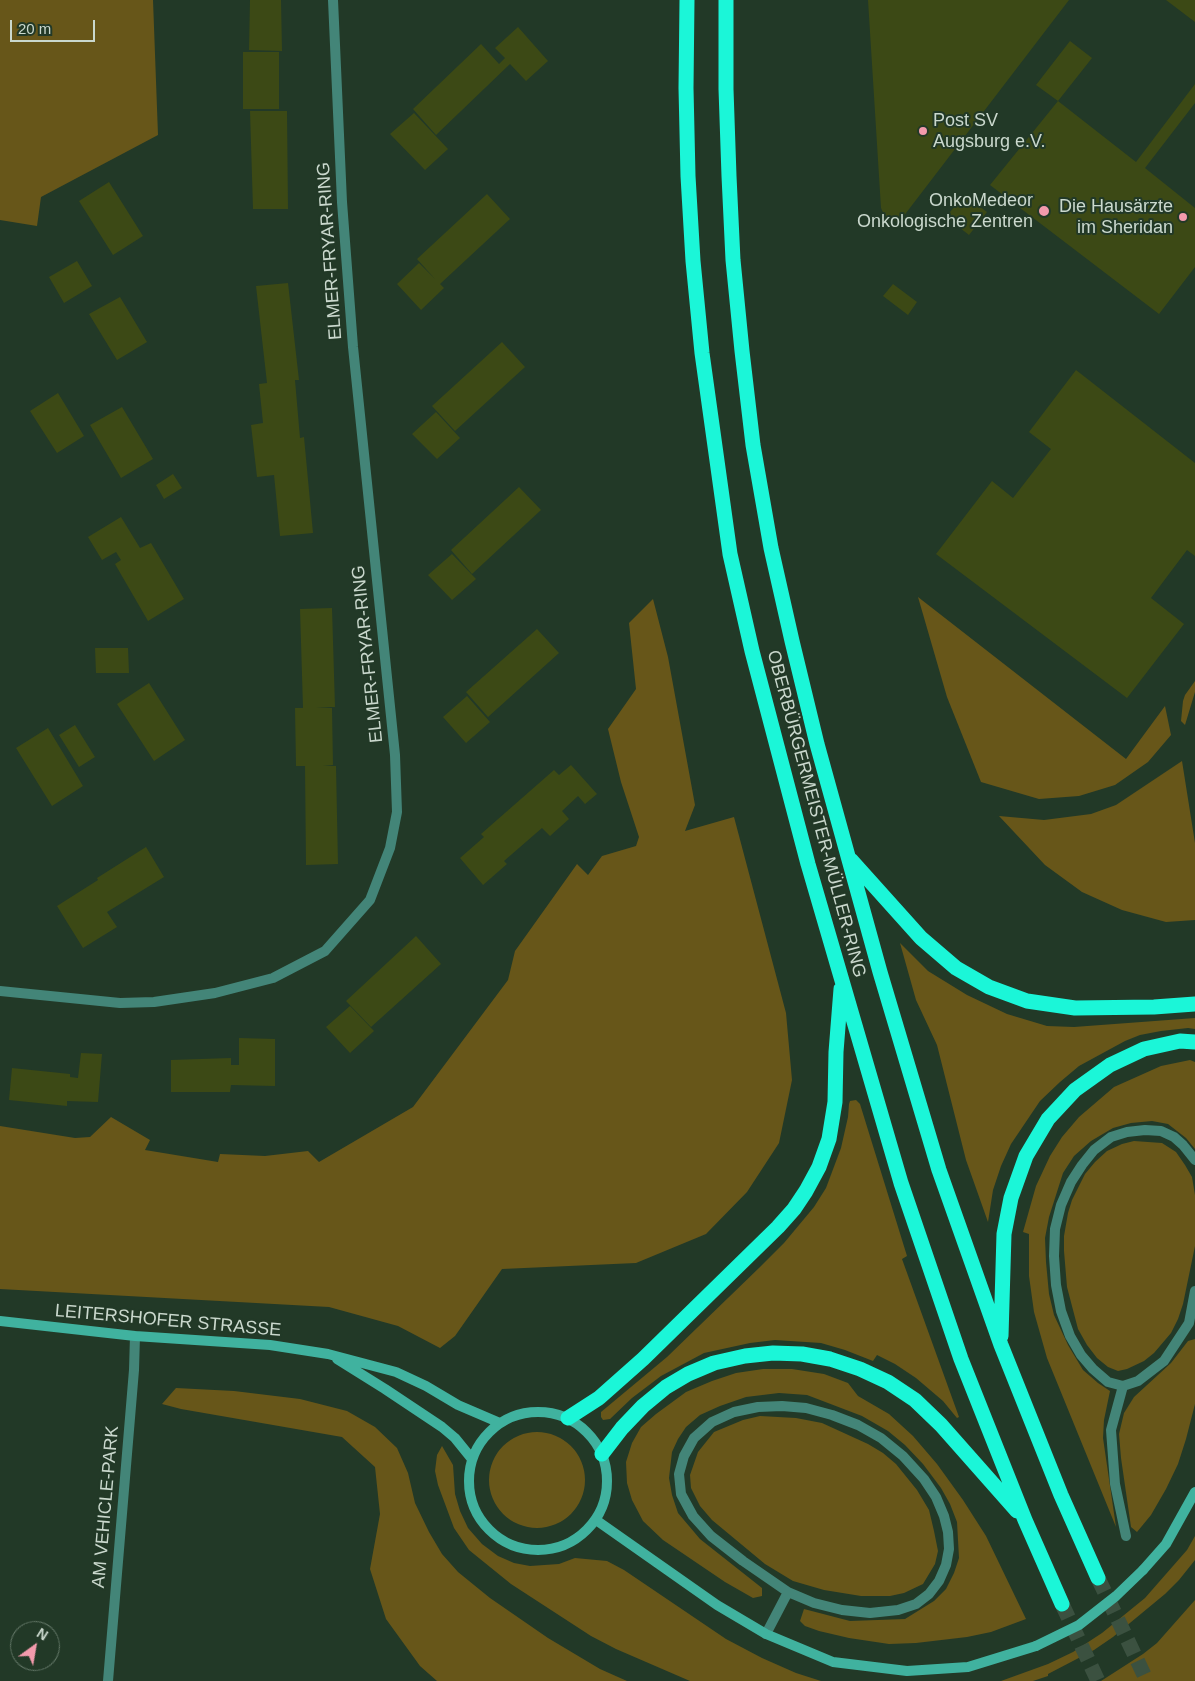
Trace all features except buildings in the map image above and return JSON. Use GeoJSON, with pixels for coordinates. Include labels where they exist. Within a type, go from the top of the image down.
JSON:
{"type":"FeatureCollection","features":[{"type":"Feature","properties":{"kind":"highway","name":"OBERBÜRGERMEISTER-MÜLLER-RING"},"geometry":{"type":"LineString","coordinates":[[687,0],[688,176],[693,261],[702,353],[730,554],[754,660],[808,864],[911,1211],[961,1359],[1025,1520],[1062,1604]]}},
{"type":"Feature","properties":{"kind":"highway","name":"OBERBÜRGERMEISTER-MÜLLER-RING"},"geometry":{"type":"LineString","coordinates":[[726,0],[726,89],[733,260],[742,351],[754,445],[771,548],[792,642],[880,972],[939,1170],[1001,1345],[1061,1495],[1098,1578]]}},
{"type":"Feature","properties":{"kind":"highway"},"geometry":{"type":"LineString","coordinates":[[848,857],[921,938],[956,968],[989,988],[1027,1001],[1075,1008],[1154,1007],[1195,1004]]}},
{"type":"Feature","properties":{"kind":"highway"},"geometry":{"type":"LineString","coordinates":[[568,1418],[599,1398],[643,1359],[778,1227],[794,1209],[806,1191],[819,1167],[828,1139],[835,1102],[836,1052],[842,980]]}},
{"type":"Feature","properties":{"kind":"highway"},"geometry":{"type":"LineString","coordinates":[[1001,1345],[1004,1234],[1011,1198],[1026,1156],[1048,1119],[1076,1090],[1110,1064],[1144,1049],[1180,1041],[1195,1042]]}},
{"type":"Feature","properties":{"kind":"highway"},"geometry":{"type":"LineString","coordinates":[[602,1454],[622,1428],[643,1406],[688,1374],[714,1362],[745,1356],[773,1353],[802,1354],[830,1359],[860,1369],[888,1382],[915,1400],[941,1426],[1025,1520]]}},
{"type":"Feature","properties":{"kind":"street","name":"ELMER-FRYAR-RING"},"geometry":{"type":"LineString","coordinates":[[0,991],[120,1003],[154,1002],[215,993],[273,978],[325,951],[370,900],[390,848],[397,812],[395,755],[353,348],[342,202],[332,0]]}},
{"type":"Feature","properties":{"kind":"street"},"geometry":{"type":"LineString","coordinates":[[1195,1160],[1174,1137],[1161,1132],[1145,1130],[1127,1132],[1111,1137],[1094,1150],[1071,1182],[1061,1205],[1055,1229],[1054,1256],[1056,1285],[1061,1311],[1070,1336],[1081,1355],[1093,1369],[1108,1382],[1123,1386],[1138,1381],[1164,1361],[1192,1323],[1195,1291]]}},
{"type":"Feature","properties":{"kind":"street","name":"LEITERSHOFER STRASSE"},"geometry":{"type":"LineString","coordinates":[[3,1322],[135,1336],[270,1345],[328,1354],[396,1372],[426,1386],[458,1405],[500,1423]]}},
{"type":"Feature","properties":{"kind":"street","name":"AM VEHICLE-PARK"},"geometry":{"type":"LineString","coordinates":[[108,1681],[135,1336]]}},
{"type":"Feature","properties":{"kind":"street","name":"LEITERSHOFER STRASSE"},"geometry":{"type":"LineString","coordinates":[[328,1354],[442,1427],[455,1438],[472,1460]]}},
{"type":"Feature","properties":{"kind":"street"},"geometry":{"type":"LineString","coordinates":[[1123,1386],[1110,1430],[1115,1484],[1126,1536]]}},
{"type":"Feature","properties":{"kind":"street"},"geometry":{"type":"LineString","coordinates":[[782,1406],[806,1408],[858,1425],[881,1438],[903,1456],[924,1479],[936,1497],[944,1516],[948,1532],[949,1549],[946,1565],[939,1581],[929,1594],[916,1604],[898,1610],[870,1613],[842,1610],[814,1603],[788,1592],[711,1536],[693,1516],[681,1494],[679,1474],[684,1456],[694,1438],[712,1422],[734,1412],[782,1406]]}},
{"type":"Feature","properties":{"kind":"street"},"geometry":{"type":"LineString","coordinates":[[537,1412],[568,1418],[592,1437],[602,1454],[607,1474],[606,1496],[596,1520],[582,1535],[552,1549],[524,1549],[509,1544],[497,1537],[486,1527],[476,1513],[470,1496],[469,1475],[472,1460],[480,1443],[490,1430],[518,1414],[537,1412]]}},
{"type":"Feature","properties":{"kind":"street"},"geometry":{"type":"LineString","coordinates":[[596,1520],[717,1605],[766,1634],[833,1662],[907,1672],[968,1667],[1036,1646],[1079,1625],[1116,1596],[1166,1544],[1195,1492]]}},
{"type":"Feature","properties":{"kind":"street"},"geometry":{"type":"LineString","coordinates":[[766,1634],[788,1592]]}},
{"type":"Feature","properties":{"kind":"shaded area"},"geometry":{"type":"Polygon","coordinates":[[[0,0],[153,0],[158,135],[41,197],[37,226],[0,220],[0,0]]]}},
{"type":"Feature","properties":{"kind":"shaded area"},"geometry":{"type":"Polygon","coordinates":[[[918,597],[1126,759],[1165,706],[1171,735],[1148,762],[1115,785],[1079,796],[1039,799],[981,782],[947,697],[918,597]]]}},
{"type":"Feature","properties":{"kind":"shaded area"},"geometry":{"type":"Polygon","coordinates":[[[653,599],[668,657],[695,805],[685,831],[734,817],[786,1013],[792,1080],[779,1143],[747,1192],[706,1234],[636,1263],[502,1269],[455,1336],[440,1348],[398,1326],[329,1307],[0,1289],[0,1126],[75,1138],[90,1137],[111,1117],[150,1140],[145,1150],[218,1162],[220,1154],[265,1156],[308,1151],[319,1162],[413,1107],[508,980],[515,951],[577,864],[588,875],[602,856],[636,846],[639,837],[621,782],[608,729],[636,689],[629,623],[653,599]]]}},
{"type":"Feature","properties":{"kind":"shaded area"},"geometry":{"type":"Polygon","coordinates":[[[1195,681],[1195,692],[1185,725],[1181,721],[1183,701],[1195,681]]]}},
{"type":"Feature","properties":{"kind":"shaded area"},"geometry":{"type":"Polygon","coordinates":[[[1182,761],[1195,843],[1195,920],[1166,922],[1122,910],[1082,892],[1045,865],[999,816],[1044,820],[1091,814],[1116,805],[1182,761]]]}},
{"type":"Feature","properties":{"kind":"shaded area"},"geometry":{"type":"Polygon","coordinates":[[[900,943],[928,971],[967,995],[1007,1014],[1047,1026],[1074,1027],[1195,1018],[1195,1029],[1188,1028],[1140,1035],[1079,1066],[1060,1082],[1040,1101],[1011,1144],[993,1190],[988,1222],[966,1160],[937,1045],[916,1000],[900,943]]]}},
{"type":"Feature","properties":{"kind":"shaded area"},"geometry":{"type":"Polygon","coordinates":[[[1190,1060],[1195,1062],[1195,1149],[1186,1138],[1168,1124],[1152,1121],[1131,1123],[1113,1128],[1091,1141],[1074,1156],[1063,1173],[1049,1217],[1045,1238],[1049,1294],[1054,1315],[1068,1345],[1083,1370],[1110,1391],[1104,1420],[1103,1438],[1116,1527],[1047,1358],[1034,1312],[1029,1276],[1029,1234],[1023,1232],[1036,1186],[1050,1156],[1062,1137],[1079,1117],[1114,1087],[1161,1066],[1190,1060]]]}},
{"type":"Feature","properties":{"kind":"shaded area"},"geometry":{"type":"Polygon","coordinates":[[[856,1100],[860,1104],[907,1256],[902,1259],[959,1417],[957,1418],[943,1401],[916,1378],[877,1355],[873,1361],[821,1343],[775,1340],[750,1343],[704,1353],[661,1376],[632,1398],[610,1419],[603,1420],[601,1412],[667,1357],[784,1243],[814,1207],[826,1188],[841,1148],[850,1101],[856,1100]]]}},
{"type":"Feature","properties":{"kind":"shaded area"},"geometry":{"type":"Polygon","coordinates":[[[1134,1141],[1162,1143],[1176,1152],[1192,1177],[1195,1195],[1195,1246],[1183,1304],[1171,1333],[1154,1353],[1144,1361],[1118,1371],[1108,1367],[1097,1358],[1078,1329],[1067,1287],[1064,1236],[1072,1200],[1085,1174],[1107,1151],[1134,1141]]]}},
{"type":"Feature","properties":{"kind":"shaded area"},"geometry":{"type":"Polygon","coordinates":[[[1195,1339],[1195,1404],[1186,1439],[1178,1464],[1166,1489],[1151,1515],[1137,1532],[1131,1527],[1121,1458],[1119,1434],[1124,1413],[1134,1397],[1171,1363],[1188,1341],[1195,1339]]]}},
{"type":"Feature","properties":{"kind":"shaded area"},"geometry":{"type":"Polygon","coordinates":[[[763,1369],[792,1369],[824,1374],[848,1383],[858,1396],[889,1414],[913,1436],[937,1464],[986,1536],[1026,1619],[991,1632],[967,1637],[889,1644],[819,1631],[805,1626],[800,1621],[804,1609],[850,1621],[905,1619],[934,1601],[946,1589],[959,1558],[957,1522],[941,1488],[923,1464],[888,1431],[862,1416],[807,1395],[779,1393],[746,1397],[720,1406],[700,1415],[686,1427],[672,1452],[669,1478],[678,1513],[700,1539],[762,1588],[762,1596],[753,1598],[725,1582],[663,1540],[643,1521],[632,1500],[627,1483],[626,1462],[632,1443],[641,1427],[686,1392],[736,1373],[763,1369]]]}},
{"type":"Feature","properties":{"kind":"shaded area"},"geometry":{"type":"Polygon","coordinates":[[[176,1388],[234,1391],[300,1399],[347,1411],[375,1427],[397,1448],[408,1473],[415,1503],[429,1532],[442,1554],[458,1572],[490,1598],[548,1638],[600,1669],[627,1681],[437,1681],[420,1666],[386,1619],[370,1569],[380,1514],[375,1467],[342,1437],[162,1404],[176,1388]]]}},
{"type":"Feature","properties":{"kind":"shaded area"},"geometry":{"type":"Polygon","coordinates":[[[760,1416],[796,1418],[822,1423],[868,1444],[896,1464],[917,1490],[929,1510],[934,1531],[938,1551],[935,1564],[923,1584],[904,1593],[890,1596],[861,1596],[824,1590],[793,1581],[765,1564],[712,1520],[700,1506],[691,1488],[690,1475],[698,1452],[714,1432],[743,1420],[760,1416]]]}},
{"type":"Feature","properties":{"kind":"shaded area"},"geometry":{"type":"Polygon","coordinates":[[[537,1432],[555,1436],[571,1446],[581,1462],[585,1480],[581,1498],[571,1514],[555,1524],[537,1528],[519,1524],[503,1514],[493,1498],[489,1480],[493,1462],[503,1446],[519,1436],[537,1432]]]}},
{"type":"Feature","properties":{"kind":"shaded area"},"geometry":{"type":"Polygon","coordinates":[[[442,1446],[453,1465],[455,1494],[468,1528],[482,1544],[498,1556],[514,1563],[530,1566],[559,1564],[575,1558],[607,1561],[624,1570],[726,1639],[762,1658],[796,1673],[821,1681],[690,1681],[591,1636],[511,1584],[469,1550],[454,1528],[438,1485],[435,1471],[437,1455],[442,1446]]]}},
{"type":"Feature","properties":{"kind":"shaded area"},"geometry":{"type":"Polygon","coordinates":[[[1195,1536],[1195,1560],[1179,1580],[1113,1637],[1094,1650],[1048,1674],[1048,1676],[1033,1681],[1001,1681],[1048,1664],[1073,1652],[1102,1633],[1145,1598],[1187,1550],[1195,1536]]]}},
{"type":"Feature","properties":{"kind":"shaded area"},"geometry":{"type":"Polygon","coordinates":[[[1195,1600],[1195,1681],[1101,1681],[1157,1643],[1195,1600]]]}},
{"type":"Feature","properties":{"kind":"tunnel"},"geometry":{"type":"LineString","coordinates":[[1098,1578],[1147,1681]]}},
{"type":"Feature","properties":{"kind":"tunnel"},"geometry":{"type":"LineString","coordinates":[[1062,1604],[1098,1681]]}},
{"type":"Feature","properties":{"kind":"place","name":"Post SV Augsburg e.V."},"geometry":{"type":"Point","coordinates":[923,131]}},
{"type":"Feature","properties":{"kind":"place","name":"OnkoMedeor Onkologische Zentren"},"geometry":{"type":"Point","coordinates":[1044,211]}},
{"type":"Feature","properties":{"kind":"place","name":"Die Hausärzte im Sheridan"},"geometry":{"type":"Point","coordinates":[1183,217]}}]}
